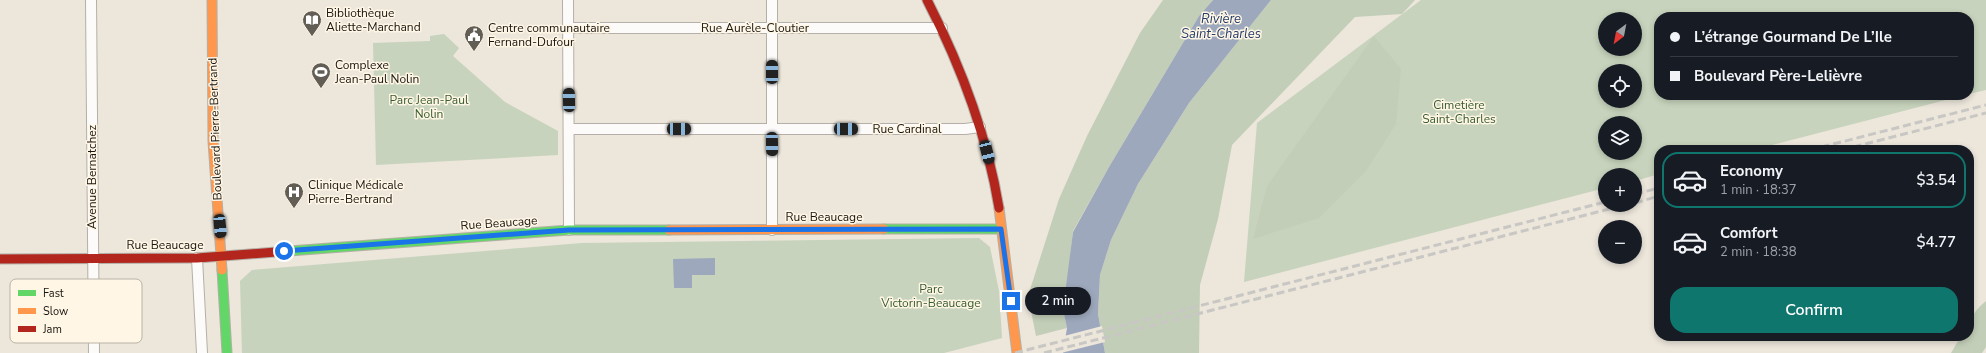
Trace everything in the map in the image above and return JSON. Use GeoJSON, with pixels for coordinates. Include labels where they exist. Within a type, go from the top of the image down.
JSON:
{"type":"FeatureCollection","features":[{"type":"Feature","properties":{"kind":"street","name":"Avenue Bernatchez"},"geometry":{"type":"LineString","coordinates":[[91,0],[93,279]]}},
{"type":"Feature","properties":{"kind":"street","name":"Boulevard Pierre-Bertrand"},"geometry":{"type":"LineString","coordinates":[[212,0],[213,141],[222,256],[227,353]]}},
{"type":"Feature","properties":{"kind":"street"},"geometry":{"type":"LineString","coordinates":[[568,0],[570,129],[569,230]]}},
{"type":"Feature","properties":{"kind":"street"},"geometry":{"type":"LineString","coordinates":[[772,0],[772,230]]}},
{"type":"Feature","properties":{"kind":"street"},"geometry":{"type":"LineString","coordinates":[[927,0],[942,28],[962,74],[980,127],[993,177],[1017,353]]}},
{"type":"Feature","properties":{"kind":"street","name":"Rue Aurèle-Cloutier"},"geometry":{"type":"LineString","coordinates":[[568,28],[942,28]]}},
{"type":"Feature","properties":{"kind":"street","name":"Rue Cardinal"},"geometry":{"type":"LineString","coordinates":[[570,129],[980,127]]}},
{"type":"Feature","properties":{"kind":"street","name":"Rue Beaucage"},"geometry":{"type":"LineString","coordinates":[[0,259],[93,257],[197,258],[569,230],[1001,229]]}},
{"type":"Feature","properties":{"kind":"street"},"geometry":{"type":"LineString","coordinates":[[197,258],[202,353]]}},
{"type":"Feature","properties":{"kind":"street","name":"Avenue Bernatchez"},"geometry":{"type":"LineString","coordinates":[[94,343],[94,353]]}},
{"type":"Feature","properties":{"kind":"green space"},"geometry":{"type":"Polygon","coordinates":[[[1163,0],[1213,0],[1199,16],[1109,167],[1073,231],[1064,313],[1067,328],[1036,336],[1028,296],[1059,199],[1087,136],[1140,33],[1163,0]]]}},
{"type":"Feature","properties":{"kind":"green space"},"geometry":{"type":"Polygon","coordinates":[[[1271,0],[1415,0],[1402,14],[1355,17],[1232,145],[1218,219],[1200,285],[1199,353],[1105,353],[1098,314],[1100,275],[1111,240],[1138,184],[1189,103],[1271,0]]]}},
{"type":"Feature","properties":{"kind":"green space","name":"Cimetière Saint-Charles"},"geometry":{"type":"Polygon","coordinates":[[[1421,0],[1986,0],[1986,90],[1974,93],[1974,12],[1654,12],[1654,100],[1946,100],[1772,145],[1654,145],[1654,175],[1642,179],[1642,168],[1598,168],[1598,190],[1244,282],[1257,123],[1421,0]]]}},
{"type":"Feature","properties":{"kind":"green space","name":"Parc Jean-Paul Nolin"},"geometry":{"type":"Polygon","coordinates":[[[444,34],[459,48],[453,56],[505,102],[558,131],[558,155],[376,165],[373,43],[430,41],[430,36],[444,34]]]}},
{"type":"Feature","properties":{"kind":"green space"},"geometry":{"type":"Polygon","coordinates":[[[1374,36],[1401,69],[1396,124],[1366,171],[1319,218],[1253,239],[1267,186],[1374,36]]]}},
{"type":"Feature","properties":{"kind":"green space","name":"Parc Victorin-Beaucage"},"geometry":{"type":"Polygon","coordinates":[[[979,238],[990,247],[999,291],[1002,338],[944,353],[242,353],[240,281],[252,270],[582,243],[979,238]]]}},
{"type":"Feature","properties":{"kind":"green space"},"geometry":{"type":"Polygon","coordinates":[[[1986,301],[1986,347],[1982,353],[1951,353],[1958,341],[1974,341],[1974,314],[1986,301]]]}},
{"type":"Feature","properties":{"kind":"water","name":"Rivière Saint-Charles"},"geometry":{"type":"Polygon","coordinates":[[[1213,0],[1271,0],[1189,103],[1138,184],[1111,240],[1100,275],[1098,314],[1105,353],[1063,353],[1067,328],[1063,309],[1073,232],[1109,167],[1199,16],[1213,0]]]}},
{"type":"Feature","properties":{"kind":"water"},"geometry":{"type":"Polygon","coordinates":[[[715,258],[715,275],[692,275],[692,288],[674,288],[673,259],[715,258]]]}},
{"type":"Feature","properties":{"kind":"pier"},"geometry":{"type":"Polygon","coordinates":[[[1102,326],[1105,342],[1061,353],[1064,336],[1102,326]]]}},
{"type":"Feature","properties":{"kind":"railway"},"geometry":{"type":"LineString","coordinates":[[1830,145],[1986,105]]}},
{"type":"Feature","properties":{"kind":"railway"},"geometry":{"type":"LineString","coordinates":[[1861,145],[1986,113]]}},
{"type":"Feature","properties":{"kind":"railway"},"geometry":{"type":"LineString","coordinates":[[1642,192],[1654,189]]}},
{"type":"Feature","properties":{"kind":"railway"},"geometry":{"type":"LineString","coordinates":[[1642,201],[1654,197]]}},
{"type":"Feature","properties":{"kind":"railway"},"geometry":{"type":"LineString","coordinates":[[1015,353],[1598,204]]}},
{"type":"Feature","properties":{"kind":"railway"},"geometry":{"type":"LineString","coordinates":[[1044,353],[1598,212]]}},
{"type":"Feature","properties":{"kind":"traffic: fast"},"geometry":{"type":"LineString","coordinates":[[884,229],[1001,229]]}},
{"type":"Feature","properties":{"kind":"traffic: fast"},"geometry":{"type":"LineString","coordinates":[[276,252],[569,230],[669,230]]}},
{"type":"Feature","properties":{"kind":"traffic: fast"},"geometry":{"type":"LineString","coordinates":[[222,270],[227,353]]}},
{"type":"Feature","properties":{"kind":"traffic: slow"},"geometry":{"type":"LineString","coordinates":[[212,0],[213,141],[222,270]]}},
{"type":"Feature","properties":{"kind":"traffic: slow"},"geometry":{"type":"LineString","coordinates":[[999,208],[1017,353]]}},
{"type":"Feature","properties":{"kind":"traffic: slow"},"geometry":{"type":"LineString","coordinates":[[669,230],[884,229]]}},
{"type":"Feature","properties":{"kind":"traffic: jam"},"geometry":{"type":"LineString","coordinates":[[927,0],[951,50],[971,101],[987,154],[999,208]]}},
{"type":"Feature","properties":{"kind":"traffic: jam"},"geometry":{"type":"LineString","coordinates":[[0,259],[197,258],[276,252]]}},
{"type":"Feature","properties":{"kind":"place","name":"Bibliothèque Aliette-Marchand"},"geometry":{"type":"Point","coordinates":[312,37]}},
{"type":"Feature","properties":{"kind":"place","name":"Centre communautaire Fernand-Dufour"},"geometry":{"type":"Point","coordinates":[474,52]}},
{"type":"Feature","properties":{"kind":"place","name":"Complexe Jean-Paul Nolin"},"geometry":{"type":"Point","coordinates":[321,89]}},
{"type":"Feature","properties":{"kind":"place","name":"Clinique Médicale Pierre-Bertrand"},"geometry":{"type":"Point","coordinates":[294,209]}},
{"type":"Feature","properties":{"kind":"route"},"geometry":{"type":"LineString","coordinates":[[284,251],[569,230],[1001,229],[1011,301]]}}]}
